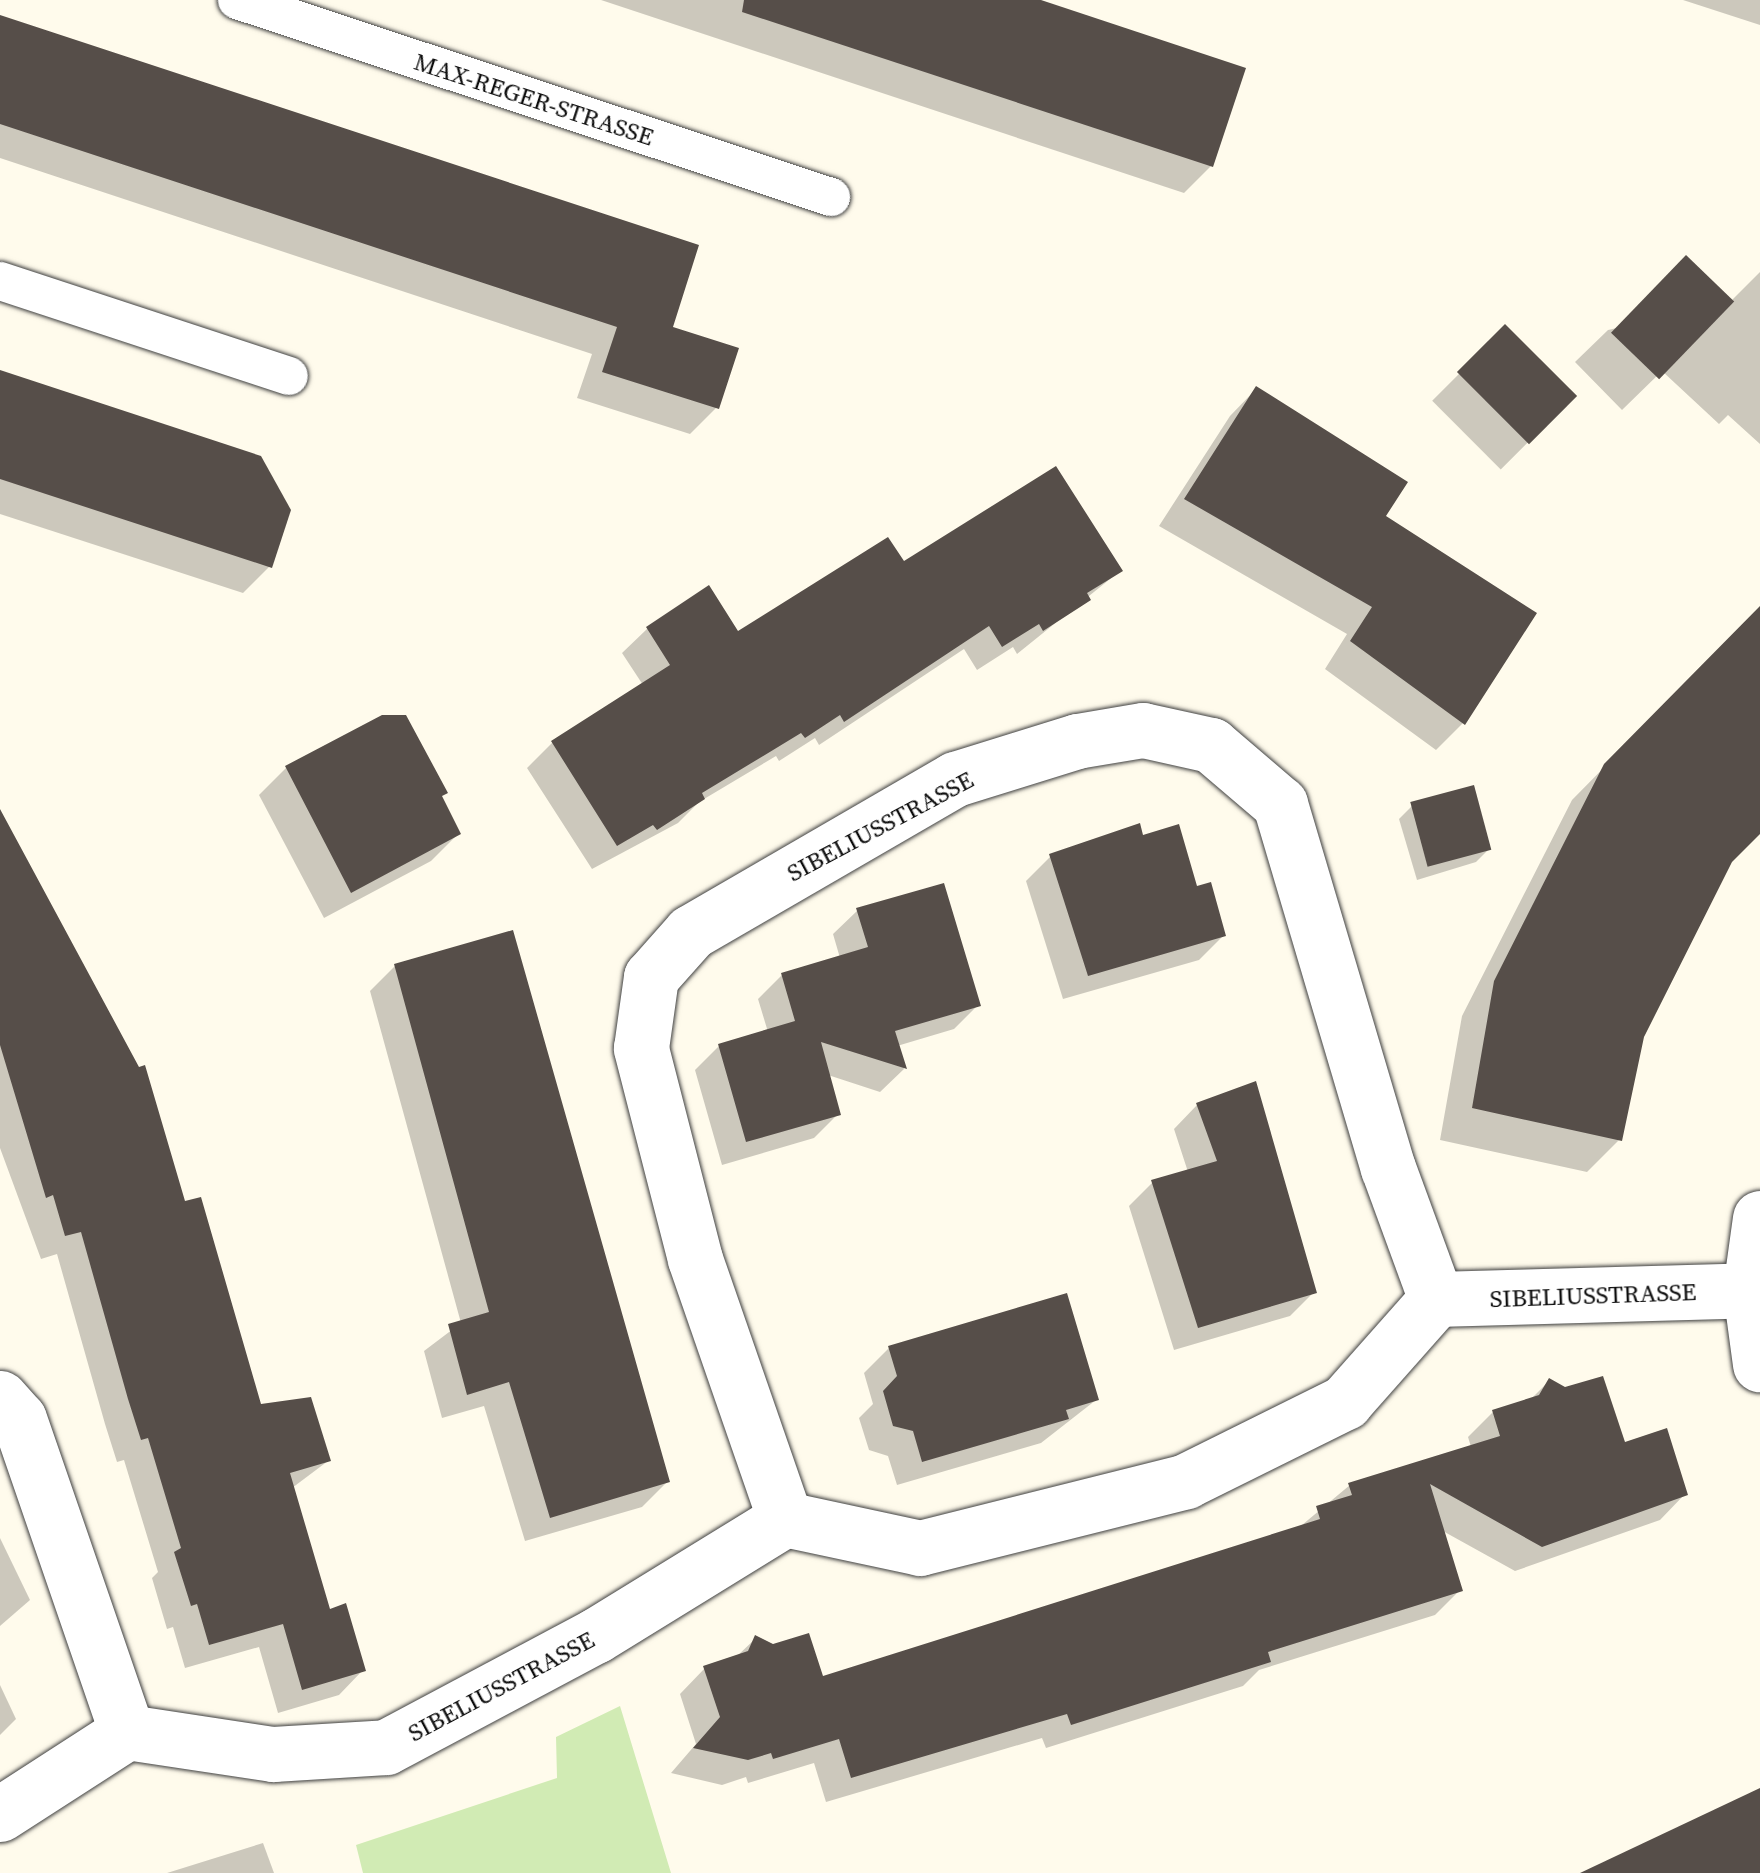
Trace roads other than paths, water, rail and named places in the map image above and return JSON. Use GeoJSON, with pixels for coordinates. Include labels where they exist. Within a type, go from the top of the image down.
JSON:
{"type":"FeatureCollection","features":[{"type":"Feature","properties":{"kind":"street","name":"SIBELIUSSTRASSE"},"geometry":{"type":"LineString","coordinates":[[128,1732],[273,1754],[386,1747],[595,1636],[786,1518],[695,1259],[641,1048],[651,977],[691,932],[955,779],[1077,742],[1144,730],[1211,745],[1280,804],[1388,1168],[1436,1299],[1750,1290]]}},
{"type":"Feature","properties":{"kind":"street"},"geometry":{"type":"LineString","coordinates":[[1760,1218],[1750,1290],[1760,1364]]}},
{"type":"Feature","properties":{"kind":"street"},"geometry":{"type":"LineString","coordinates":[[786,1518],[920,1548],[1186,1481],[1345,1402],[1436,1299]]}},
{"type":"Feature","properties":{"kind":"street"},"geometry":{"type":"LineString","coordinates":[[0,1398],[19,1418],[128,1732],[0,1814]]}},
{"type":"Feature","properties":{"kind":"lane","name":"MAX-REGER-STRASSE"},"geometry":{"type":"LineString","coordinates":[[238,0],[832,197]]}},
{"type":"Feature","properties":{"kind":"lane"},"geometry":{"type":"LineString","coordinates":[[0,281],[289,376]]}}]}
